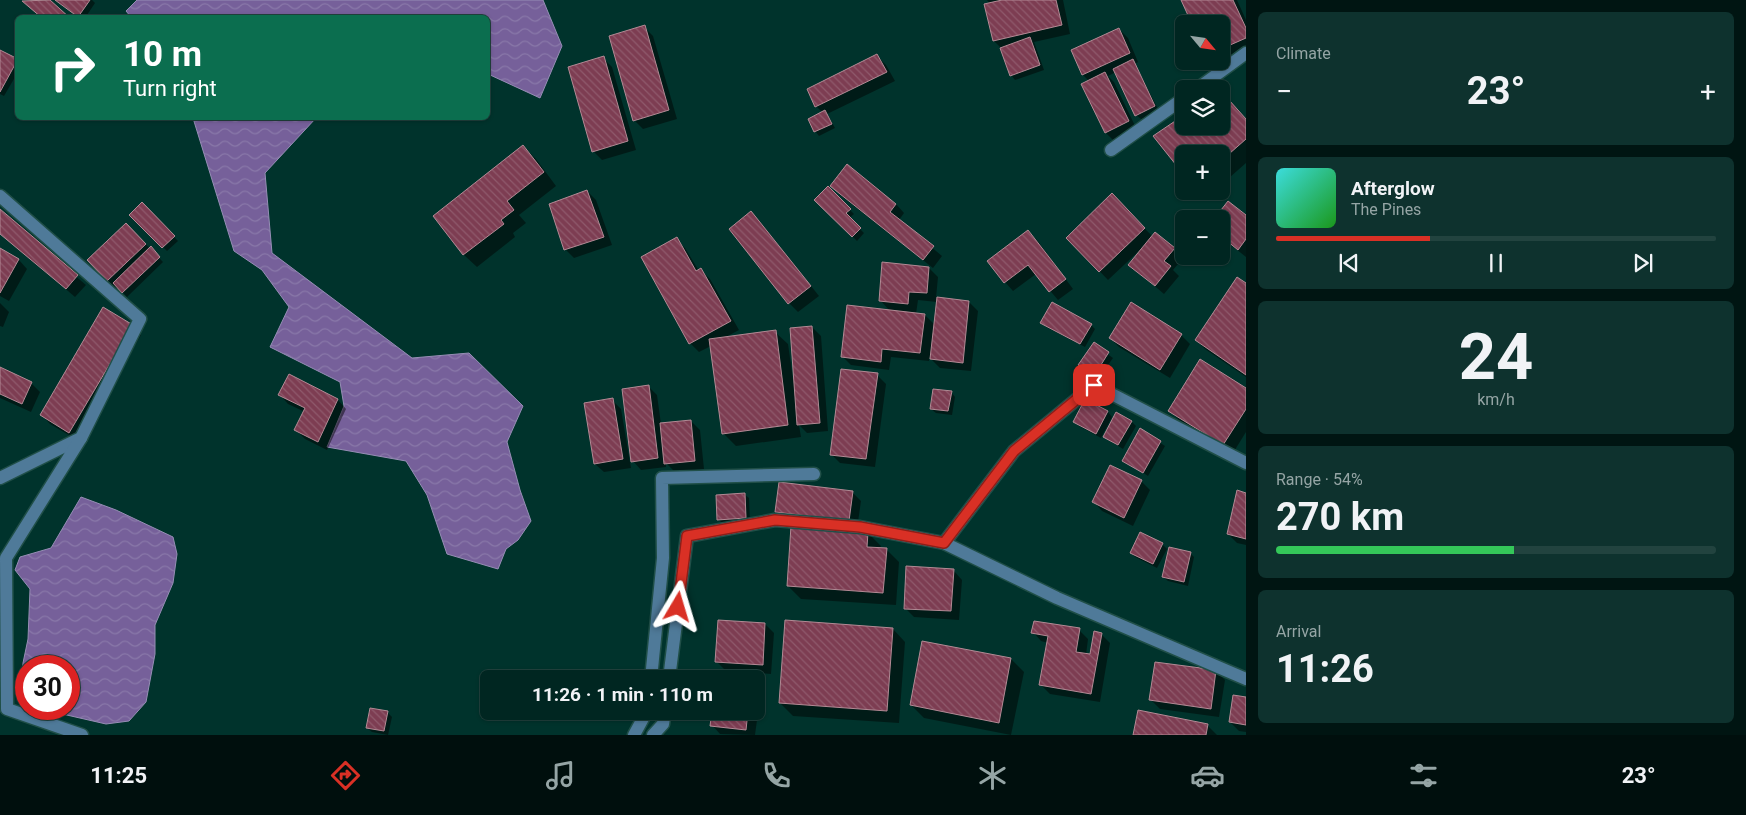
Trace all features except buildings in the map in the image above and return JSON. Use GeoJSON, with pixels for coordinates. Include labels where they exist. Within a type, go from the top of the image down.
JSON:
{"type":"FeatureCollection","features":[{"type":"Feature","properties":{"kind":"street"},"geometry":{"type":"LineString","coordinates":[[1208,80],[1246,53]]}},
{"type":"Feature","properties":{"kind":"street"},"geometry":{"type":"LineString","coordinates":[[1111,150],[1175,104]]}},
{"type":"Feature","properties":{"kind":"street"},"geometry":{"type":"LineString","coordinates":[[0,196],[140,319],[81,438],[6,558],[7,709],[82,735]]}},
{"type":"Feature","properties":{"kind":"street"},"geometry":{"type":"LineString","coordinates":[[944,543],[1014,451],[1094,385],[1246,463]]}},
{"type":"Feature","properties":{"kind":"street"},"geometry":{"type":"LineString","coordinates":[[0,478],[81,438]]}},
{"type":"Feature","properties":{"kind":"street"},"geometry":{"type":"LineString","coordinates":[[652,670],[663,558],[662,478],[814,474]]}},
{"type":"Feature","properties":{"kind":"street"},"geometry":{"type":"LineString","coordinates":[[670,670],[687,536],[775,520],[860,527],[944,543],[1057,598],[1246,679]]}},
{"type":"Feature","properties":{"kind":"street"},"geometry":{"type":"LineString","coordinates":[[634,735],[642,720]]}},
{"type":"Feature","properties":{"kind":"street"},"geometry":{"type":"LineString","coordinates":[[653,735],[663,724],[664,720]]}},
{"type":"Feature","properties":{"kind":"water"},"geometry":{"type":"Polygon","coordinates":[[[137,0],[543,0],[562,46],[540,98],[490,75],[490,15],[129,15],[126,11],[137,0]]]}},
{"type":"Feature","properties":{"kind":"water"},"geometry":{"type":"Polygon","coordinates":[[[194,120],[314,120],[265,173],[272,253],[412,358],[469,353],[523,406],[507,442],[520,490],[531,521],[518,540],[506,549],[498,569],[447,554],[427,495],[406,461],[327,447],[344,406],[340,382],[270,347],[289,307],[262,270],[234,251],[194,120]]]}},
{"type":"Feature","properties":{"kind":"water"},"geometry":{"type":"Polygon","coordinates":[[[81,497],[116,510],[173,537],[177,554],[173,583],[155,625],[155,654],[146,702],[129,721],[106,724],[80,718],[80,655],[25,655],[28,639],[30,589],[15,570],[20,557],[51,548],[81,497]]]}},
{"type":"Feature","properties":{"kind":"route"},"geometry":{"type":"LineString","coordinates":[[678,607],[687,536],[775,520],[860,527],[944,543],[1014,451],[1094,385]]}}]}
